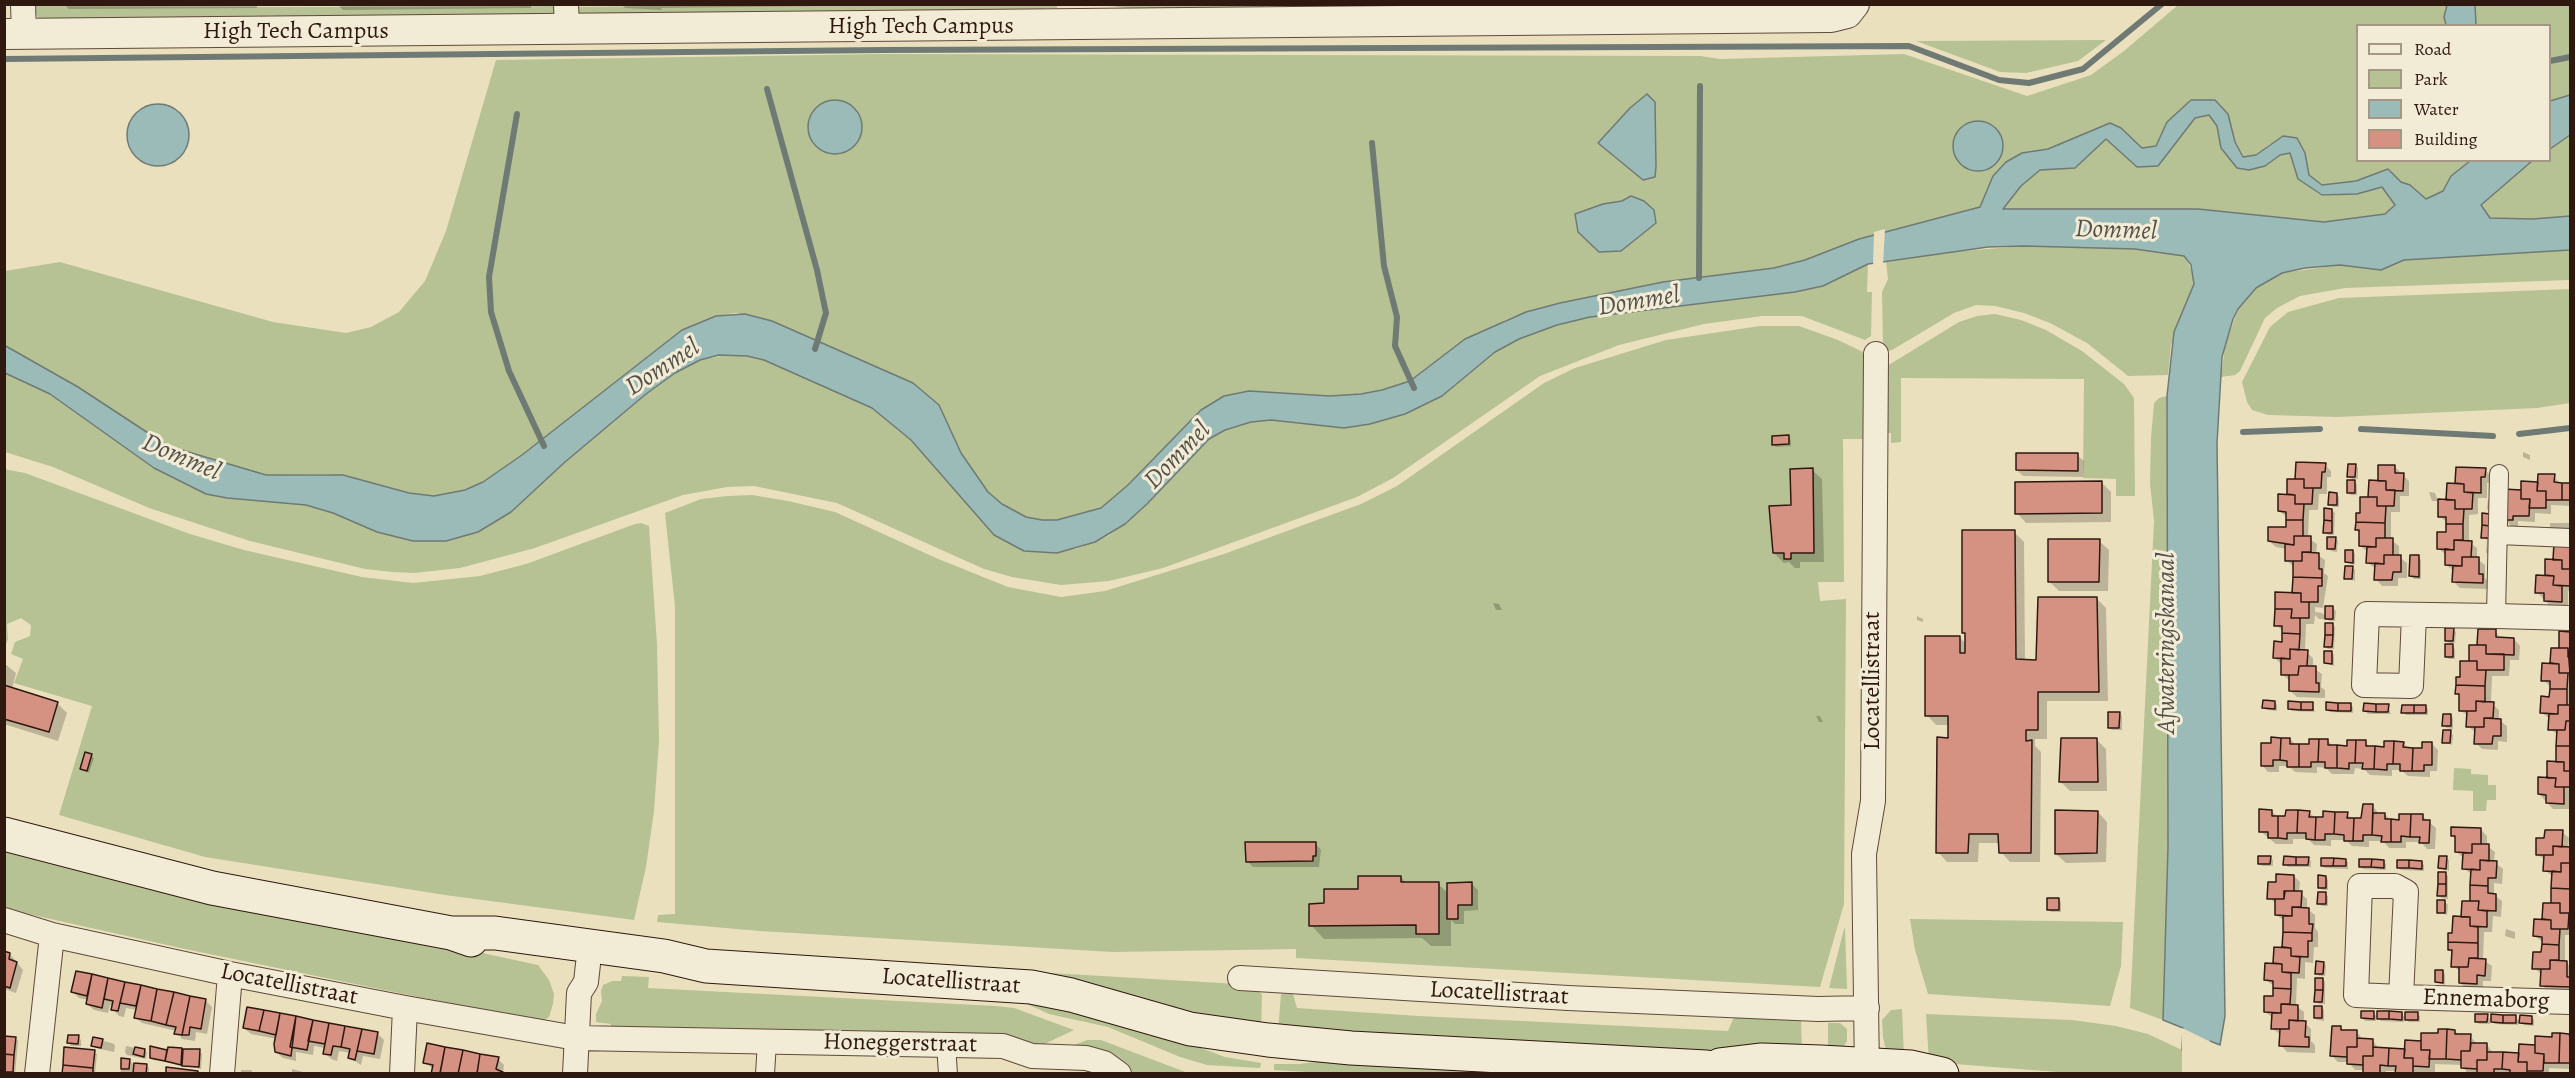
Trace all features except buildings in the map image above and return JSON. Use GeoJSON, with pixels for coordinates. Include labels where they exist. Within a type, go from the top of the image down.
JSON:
{"type":"FeatureCollection","features":[{"type":"Feature","properties":{"kind":"main road","name":"Locatellistraat"},"geometry":{"type":"LineString","coordinates":[[4,834],[212,888],[451,933],[501,949],[580,962],[663,970],[706,966],[1031,987],[1071,995],[1190,1029],[1351,1048],[1706,1067],[1745,1074]]}},
{"type":"Feature","properties":{"kind":"main road","name":"Locatellistraat"},"geometry":{"type":"LineString","coordinates":[[1706,1067],[1762,1059],[1868,1069],[1917,1068],[1942,1074]]}},
{"type":"Feature","properties":{"kind":"street","name":"High Tech Campus"},"geometry":{"type":"LineString","coordinates":[[24,4],[14,34],[566,17],[1275,14],[1831,18],[1847,13],[1854,4]]}},
{"type":"Feature","properties":{"kind":"street","name":"Locatellistraat"},"geometry":{"type":"LineString","coordinates":[[1868,1069],[1864,854],[1873,801],[1875,354]]}},
{"type":"Feature","properties":{"kind":"street"},"geometry":{"type":"LineString","coordinates":[[2496,616],[2499,474]]}},
{"type":"Feature","properties":{"kind":"street"},"geometry":{"type":"LineString","coordinates":[[2498,535],[2571,538]]}},
{"type":"Feature","properties":{"kind":"street"},"geometry":{"type":"LineString","coordinates":[[2414,615],[2571,618]]}},
{"type":"Feature","properties":{"kind":"street","name":"Ennemaborg"},"geometry":{"type":"LineString","coordinates":[[2401,997],[2406,892],[2395,886],[2360,886],[2356,995],[2401,997],[2571,1002]]}},
{"type":"Feature","properties":{"kind":"street","name":"Locatellistraat"},"geometry":{"type":"LineString","coordinates":[[4,920],[52,935],[231,974],[576,1038]]}},
{"type":"Feature","properties":{"kind":"street"},"geometry":{"type":"LineString","coordinates":[[37,1074],[52,935]]}},
{"type":"Feature","properties":{"kind":"street"},"geometry":{"type":"LineString","coordinates":[[575,1074],[580,962]]}},
{"type":"Feature","properties":{"kind":"street"},"geometry":{"type":"LineString","coordinates":[[222,1074],[231,974]]}},
{"type":"Feature","properties":{"kind":"street","name":"Locatellistraat"},"geometry":{"type":"LineString","coordinates":[[1240,978],[1568,998],[1818,1009],[1867,1008]]}},
{"type":"Feature","properties":{"kind":"street"},"geometry":{"type":"LineString","coordinates":[[402,1074],[405,1008]]}},
{"type":"Feature","properties":{"kind":"street","name":"Honeggerstraat"},"geometry":{"type":"LineString","coordinates":[[576,1038],[1004,1046],[1032,1056],[1086,1058],[1104,1063],[1119,1074]]}},
{"type":"Feature","properties":{"kind":"street"},"geometry":{"type":"LineString","coordinates":[[765,1074],[767,1042]]}},
{"type":"Feature","properties":{"kind":"street"},"geometry":{"type":"LineString","coordinates":[[946,1045],[948,1074]]}},
{"type":"Feature","properties":{"kind":"green space"},"geometry":{"type":"Polygon","coordinates":[[[1057,4],[1057,8],[1047,8],[1008,18],[580,16],[575,7],[1057,4]]]}},
{"type":"Feature","properties":{"kind":"green space"},"geometry":{"type":"Polygon","coordinates":[[[1103,5],[1265,5],[1263,8],[1172,14],[1103,5]]]}},
{"type":"Feature","properties":{"kind":"green space"},"geometry":{"type":"Polygon","coordinates":[[[2178,5],[2570,5],[2570,95],[2551,101],[2551,24],[2356,24],[2356,162],[2469,162],[2451,176],[2443,191],[2426,199],[2410,185],[2401,182],[2388,169],[2356,181],[2322,185],[2309,175],[2305,153],[2270,144],[2256,155],[2243,157],[2235,142],[2228,114],[2215,100],[2167,122],[2156,146],[2142,149],[2121,128],[2110,123],[2048,149],[2022,153],[2006,162],[1993,176],[1980,207],[1859,239],[1805,260],[1774,268],[1663,282],[1526,312],[1505,320],[1410,381],[1382,390],[1330,396],[1249,391],[1201,410],[1128,485],[1101,508],[1057,520],[1026,517],[1002,504],[988,492],[961,453],[939,405],[913,383],[772,321],[736,313],[716,316],[682,330],[522,455],[483,482],[465,490],[434,496],[409,493],[328,474],[266,475],[168,446],[78,387],[5,345],[5,271],[60,262],[273,322],[346,333],[371,327],[399,312],[425,281],[446,231],[496,60],[883,54],[1700,56],[1720,59],[1904,54],[2027,96],[2091,75],[2124,51],[2178,5]],[[850,104],[810,117],[808,128],[833,154],[848,150],[859,139],[860,116],[850,104]],[[1598,143],[1643,180],[1655,177],[1655,159],[1598,143]]]}},
{"type":"Feature","properties":{"kind":"green space"},"geometry":{"type":"Polygon","coordinates":[[[31,6],[557,6],[554,14],[42,24],[31,6]]]}},
{"type":"Feature","properties":{"kind":"green space"},"geometry":{"type":"Polygon","coordinates":[[[2106,40],[2078,61],[2026,73],[2000,72],[1916,41],[2106,40]]]}},
{"type":"Feature","properties":{"kind":"green space"},"geometry":{"type":"Polygon","coordinates":[[[2209,115],[2217,126],[2221,148],[2265,166],[2280,155],[2291,153],[2298,179],[2322,196],[2357,194],[2382,187],[2395,205],[2385,214],[2324,222],[2003,209],[2021,186],[2040,170],[2075,167],[2106,139],[2137,167],[2179,137],[2195,118],[2209,115]]]}},
{"type":"Feature","properties":{"kind":"green space"},"geometry":{"type":"Polygon","coordinates":[[[2570,135],[2570,216],[2533,219],[2490,218],[2480,205],[2531,162],[2551,162],[2551,148],[2570,135]]]}},
{"type":"Feature","properties":{"kind":"green space"},"geometry":{"type":"Polygon","coordinates":[[[2024,246],[2135,249],[2184,256],[2193,273],[2193,290],[2171,345],[2168,375],[2128,376],[2087,343],[2050,323],[2024,313],[1995,306],[1976,305],[1954,313],[1892,350],[1887,351],[1883,348],[1882,292],[1888,279],[1886,262],[1950,252],[2024,246]]]}},
{"type":"Feature","properties":{"kind":"green space"},"geometry":{"type":"Polygon","coordinates":[[[2570,250],[2570,280],[2345,288],[2300,296],[2277,308],[2265,318],[2240,371],[2235,375],[2221,377],[2225,346],[2238,309],[2256,288],[2282,273],[2340,265],[2381,270],[2404,260],[2570,250]]]}},
{"type":"Feature","properties":{"kind":"green space"},"geometry":{"type":"Polygon","coordinates":[[[1868,264],[1867,292],[1872,292],[1871,336],[1865,340],[1802,316],[1762,316],[1704,324],[1619,345],[1540,376],[1393,478],[1357,497],[1163,568],[1109,581],[1061,585],[1012,577],[984,569],[837,503],[754,486],[727,487],[683,495],[535,548],[460,568],[414,573],[365,569],[250,541],[149,508],[53,467],[5,452],[4,373],[50,394],[154,468],[206,493],[227,498],[306,505],[333,513],[377,532],[446,541],[478,532],[511,512],[565,462],[646,394],[675,373],[700,360],[733,354],[764,360],[872,408],[911,440],[994,535],[1076,549],[1108,536],[1125,524],[1209,439],[1225,430],[1251,422],[1271,420],[1370,424],[1405,414],[1429,403],[1451,389],[1495,352],[1519,339],[1557,325],[1590,317],[1742,299],[1823,286],[1868,264]]]}},
{"type":"Feature","properties":{"kind":"green space"},"geometry":{"type":"Polygon","coordinates":[[[2570,289],[2570,403],[2537,408],[2337,417],[2268,415],[2252,410],[2247,402],[2242,382],[2270,327],[2288,312],[2339,298],[2570,289]]]}},
{"type":"Feature","properties":{"kind":"green space"},"geometry":{"type":"Polygon","coordinates":[[[1995,314],[2021,320],[2046,330],[2082,351],[2124,384],[2134,398],[2135,496],[2116,496],[2116,479],[2083,478],[2084,379],[1901,378],[1901,442],[1891,443],[1891,433],[1880,434],[1887,366],[1959,322],[1977,316],[1995,314]]]}},
{"type":"Feature","properties":{"kind":"green space"},"geometry":{"type":"Polygon","coordinates":[[[1760,326],[1799,326],[1838,340],[1869,355],[1869,439],[1843,439],[1844,582],[1818,582],[1820,601],[1846,599],[1844,904],[1820,987],[1296,958],[1296,949],[1112,952],[760,931],[657,922],[658,915],[675,914],[675,607],[665,513],[701,499],[727,496],[752,495],[788,501],[835,512],[936,558],[1008,587],[1061,597],[1105,591],[1224,554],[1361,504],[1397,486],[1544,383],[1575,368],[1666,340],[1760,326]]]}},
{"type":"Feature","properties":{"kind":"green space"},"geometry":{"type":"Polygon","coordinates":[[[2167,396],[2168,847],[2163,1020],[2130,1008],[2154,521],[2150,483],[2151,438],[2154,403],[2159,398],[2167,396]]]}},
{"type":"Feature","properties":{"kind":"green space"},"geometry":{"type":"Polygon","coordinates":[[[4,469],[25,473],[190,534],[244,550],[362,577],[413,583],[480,576],[526,564],[635,524],[641,523],[649,526],[657,644],[659,741],[654,811],[646,867],[634,920],[445,895],[205,857],[59,815],[92,706],[14,683],[23,659],[11,654],[15,642],[30,636],[31,625],[21,618],[7,624],[8,639],[5,647],[4,469]]]}},
{"type":"Feature","properties":{"kind":"green space"},"geometry":{"type":"Polygon","coordinates":[[[2454,768],[2471,769],[2471,774],[2488,775],[2488,785],[2496,785],[2496,800],[2487,800],[2486,811],[2473,811],[2473,791],[2453,790],[2454,768]]]}},
{"type":"Feature","properties":{"kind":"green space"},"geometry":{"type":"Polygon","coordinates":[[[4,850],[538,965],[549,980],[554,994],[553,1004],[549,1017],[544,1020],[525,1019],[185,949],[15,911],[5,908],[4,850]]]}},
{"type":"Feature","properties":{"kind":"green space"},"geometry":{"type":"Polygon","coordinates":[[[1910,919],[2123,922],[2121,966],[2110,1006],[1928,994],[1915,950],[1910,919]]]}},
{"type":"Feature","properties":{"kind":"green space"},"geometry":{"type":"Polygon","coordinates":[[[1844,929],[1847,989],[1829,988],[1844,929]]]}},
{"type":"Feature","properties":{"kind":"green space"},"geometry":{"type":"Polygon","coordinates":[[[1017,971],[1255,985],[1262,995],[1261,1033],[1017,971]]]}},
{"type":"Feature","properties":{"kind":"green space"},"geometry":{"type":"Polygon","coordinates":[[[622,976],[649,977],[648,988],[1014,1008],[1074,1030],[1032,1050],[611,1030],[611,1024],[596,1022],[596,1014],[602,1001],[603,985],[612,981],[621,981],[622,976]]]}},
{"type":"Feature","properties":{"kind":"green space"},"geometry":{"type":"Polygon","coordinates":[[[1281,994],[1293,994],[1297,1008],[1728,1031],[1734,1017],[1801,1019],[1802,1053],[1727,1056],[1278,1032],[1281,994]]]}},
{"type":"Feature","properties":{"kind":"green space"},"geometry":{"type":"Polygon","coordinates":[[[1018,997],[1182,1041],[1225,1057],[1261,1063],[1260,1068],[1207,1065],[1180,1057],[1108,1027],[1049,1014],[1018,1000],[1018,997]]]}},
{"type":"Feature","properties":{"kind":"green space"},"geometry":{"type":"Polygon","coordinates":[[[1902,1009],[1904,1057],[1886,1051],[1882,1020],[1891,1010],[1902,1009]]]}},
{"type":"Feature","properties":{"kind":"green space"},"geometry":{"type":"Polygon","coordinates":[[[1926,1014],[2072,1020],[2116,1026],[2148,1034],[2182,1050],[2182,1073],[2083,1074],[1929,1062],[1926,1014]]]}},
{"type":"Feature","properties":{"kind":"green space"},"geometry":{"type":"Polygon","coordinates":[[[1828,1023],[1840,1023],[1847,1029],[1847,1041],[1841,1051],[1828,1054],[1828,1023]]]}},
{"type":"Feature","properties":{"kind":"green space"},"geometry":{"type":"Polygon","coordinates":[[[1087,1040],[1101,1040],[1188,1073],[1129,1073],[1064,1049],[1087,1040]]]}},
{"type":"Feature","properties":{"kind":"green space"},"geometry":{"type":"Polygon","coordinates":[[[1322,1061],[1599,1073],[1338,1074],[1274,1070],[1274,1064],[1322,1061]]]}},
{"type":"Feature","properties":{"kind":"water"},"geometry":{"type":"Polygon","coordinates":[[[2447,5],[2475,5],[2476,24],[2446,24],[2444,17],[2447,5]]]}},
{"type":"Feature","properties":{"kind":"water"},"geometry":{"type":"Polygon","coordinates":[[[1647,94],[1655,102],[1656,167],[1655,177],[1643,180],[1598,143],[1630,108],[1647,94]]]}},
{"type":"Feature","properties":{"kind":"water"},"geometry":{"type":"Polygon","coordinates":[[[2570,95],[2570,135],[2551,148],[2551,101],[2570,95]]]}},
{"type":"Feature","properties":{"kind":"water"},"geometry":{"type":"Polygon","coordinates":[[[835,100],[845,102],[854,108],[860,117],[862,127],[860,137],[854,146],[845,152],[835,154],[825,152],[816,146],[810,137],[808,127],[810,117],[816,108],[825,102],[835,100]]]}},
{"type":"Feature","properties":{"kind":"water"},"geometry":{"type":"Polygon","coordinates":[[[2191,100],[2215,100],[2228,114],[2235,142],[2243,157],[2256,155],[2283,136],[2297,138],[2305,153],[2309,175],[2322,185],[2356,181],[2388,169],[2401,182],[2410,185],[2426,199],[2443,191],[2451,176],[2469,162],[2531,162],[2481,205],[2490,218],[2533,219],[2570,216],[2570,250],[2404,260],[2381,270],[2340,265],[2305,268],[2282,273],[2256,288],[2238,309],[2233,319],[2222,357],[2217,443],[2225,1016],[2220,1045],[2210,1041],[2209,1073],[2182,1050],[2183,1028],[2163,1020],[2168,847],[2167,396],[2174,332],[2194,284],[2191,265],[2184,256],[2135,249],[1988,247],[1868,264],[1823,286],[1795,292],[1590,317],[1557,325],[1519,339],[1495,352],[1442,396],[1405,414],[1370,424],[1344,428],[1271,420],[1251,422],[1225,430],[1209,439],[1125,524],[1095,542],[1057,553],[1024,551],[994,535],[911,440],[872,408],[764,360],[747,356],[719,355],[700,360],[675,373],[646,394],[565,462],[511,512],[478,532],[446,541],[413,541],[377,532],[333,513],[306,505],[206,494],[154,468],[50,394],[5,373],[4,345],[78,387],[168,446],[266,475],[343,475],[409,493],[434,496],[465,490],[483,482],[522,455],[682,330],[716,316],[745,314],[772,321],[913,383],[939,405],[961,453],[988,492],[1002,504],[1026,517],[1057,520],[1101,508],[1128,485],[1201,410],[1224,396],[1249,391],[1330,396],[1382,390],[1410,381],[1465,339],[1526,312],[1663,282],[1774,268],[1805,260],[1859,239],[1980,207],[1993,176],[2006,162],[2022,153],[2048,149],[2110,123],[2121,128],[2142,148],[2156,146],[2167,122],[2191,100]],[[2209,115],[2195,118],[2158,166],[2137,167],[2106,139],[2075,168],[2040,170],[2021,186],[2003,209],[2198,209],[2324,222],[2385,214],[2395,205],[2382,187],[2357,194],[2322,195],[2298,179],[2290,153],[2280,155],[2265,166],[2249,170],[2237,168],[2221,148],[2217,126],[2209,115]]]}},
{"type":"Feature","properties":{"kind":"water"},"geometry":{"type":"Polygon","coordinates":[[[158,104],[170,106],[180,113],[187,123],[189,135],[187,147],[180,157],[170,164],[158,166],[146,164],[136,157],[129,147],[127,135],[129,123],[136,113],[146,106],[158,104]]]}},
{"type":"Feature","properties":{"kind":"water"},"geometry":{"type":"Polygon","coordinates":[[[1978,121],[1992,125],[1999,132],[2003,146],[1999,160],[1992,167],[1978,171],[1964,167],[1957,160],[1953,146],[1957,132],[1964,125],[1978,121]]]}},
{"type":"Feature","properties":{"kind":"water"},"geometry":{"type":"Polygon","coordinates":[[[1631,196],[1644,201],[1654,210],[1656,223],[1621,251],[1599,252],[1578,232],[1575,214],[1603,204],[1622,201],[1631,196]]]}},
{"type":"Feature","properties":{"kind":"pier"},"geometry":{"type":"Polygon","coordinates":[[[1885,229],[1883,265],[1873,267],[1874,232],[1885,229]]]}},
{"type":"Feature","properties":{"kind":"pier"},"geometry":{"type":"Polygon","coordinates":[[[2182,1028],[2211,1042],[2211,1073],[2182,1073],[2182,1028]]]}},
{"type":"Feature","properties":{"kind":"waterway"},"geometry":{"type":"LineString","coordinates":[[4,59],[883,50],[1909,46],[1999,80],[2029,83],[2083,69],[2162,4]]}},
{"type":"Feature","properties":{"kind":"waterway"},"geometry":{"type":"LineString","coordinates":[[2551,61],[2570,57]]}},
{"type":"Feature","properties":{"kind":"waterway"},"geometry":{"type":"LineString","coordinates":[[1699,278],[1700,86]]}},
{"type":"Feature","properties":{"kind":"waterway"},"geometry":{"type":"LineString","coordinates":[[767,89],[817,270],[826,313],[815,349]]}},
{"type":"Feature","properties":{"kind":"waterway"},"geometry":{"type":"LineString","coordinates":[[517,114],[489,277],[491,312],[509,371],[544,446]]}},
{"type":"Feature","properties":{"kind":"waterway"},"geometry":{"type":"LineString","coordinates":[[1372,143],[1384,266],[1397,317],[1395,346],[1414,388]]}},
{"type":"Feature","properties":{"kind":"waterway"},"geometry":{"type":"LineString","coordinates":[[2519,434],[2570,428]]}},
{"type":"Feature","properties":{"kind":"waterway"},"geometry":{"type":"LineString","coordinates":[[2243,432],[2320,429]]}},
{"type":"Feature","properties":{"kind":"waterway"},"geometry":{"type":"LineString","coordinates":[[2361,429],[2493,436]]}},
{"type":"Feature","properties":{"kind":"water label","name":"Dommel"},"geometry":{"type":"Point","coordinates":[2116,231]}},
{"type":"Feature","properties":{"kind":"water label","name":"Dommel"},"geometry":{"type":"Point","coordinates":[1639,302]}},
{"type":"Feature","properties":{"kind":"water label","name":"Dommel"},"geometry":{"type":"Point","coordinates":[663,368]}},
{"type":"Feature","properties":{"kind":"water label","name":"Dommel"},"geometry":{"type":"Point","coordinates":[1178,456]}},
{"type":"Feature","properties":{"kind":"water label","name":"Dommel"},"geometry":{"type":"Point","coordinates":[181,458]}},
{"type":"Feature","properties":{"kind":"water label","name":"Afwateringskanaal"},"geometry":{"type":"Point","coordinates":[2168,643]}}]}
